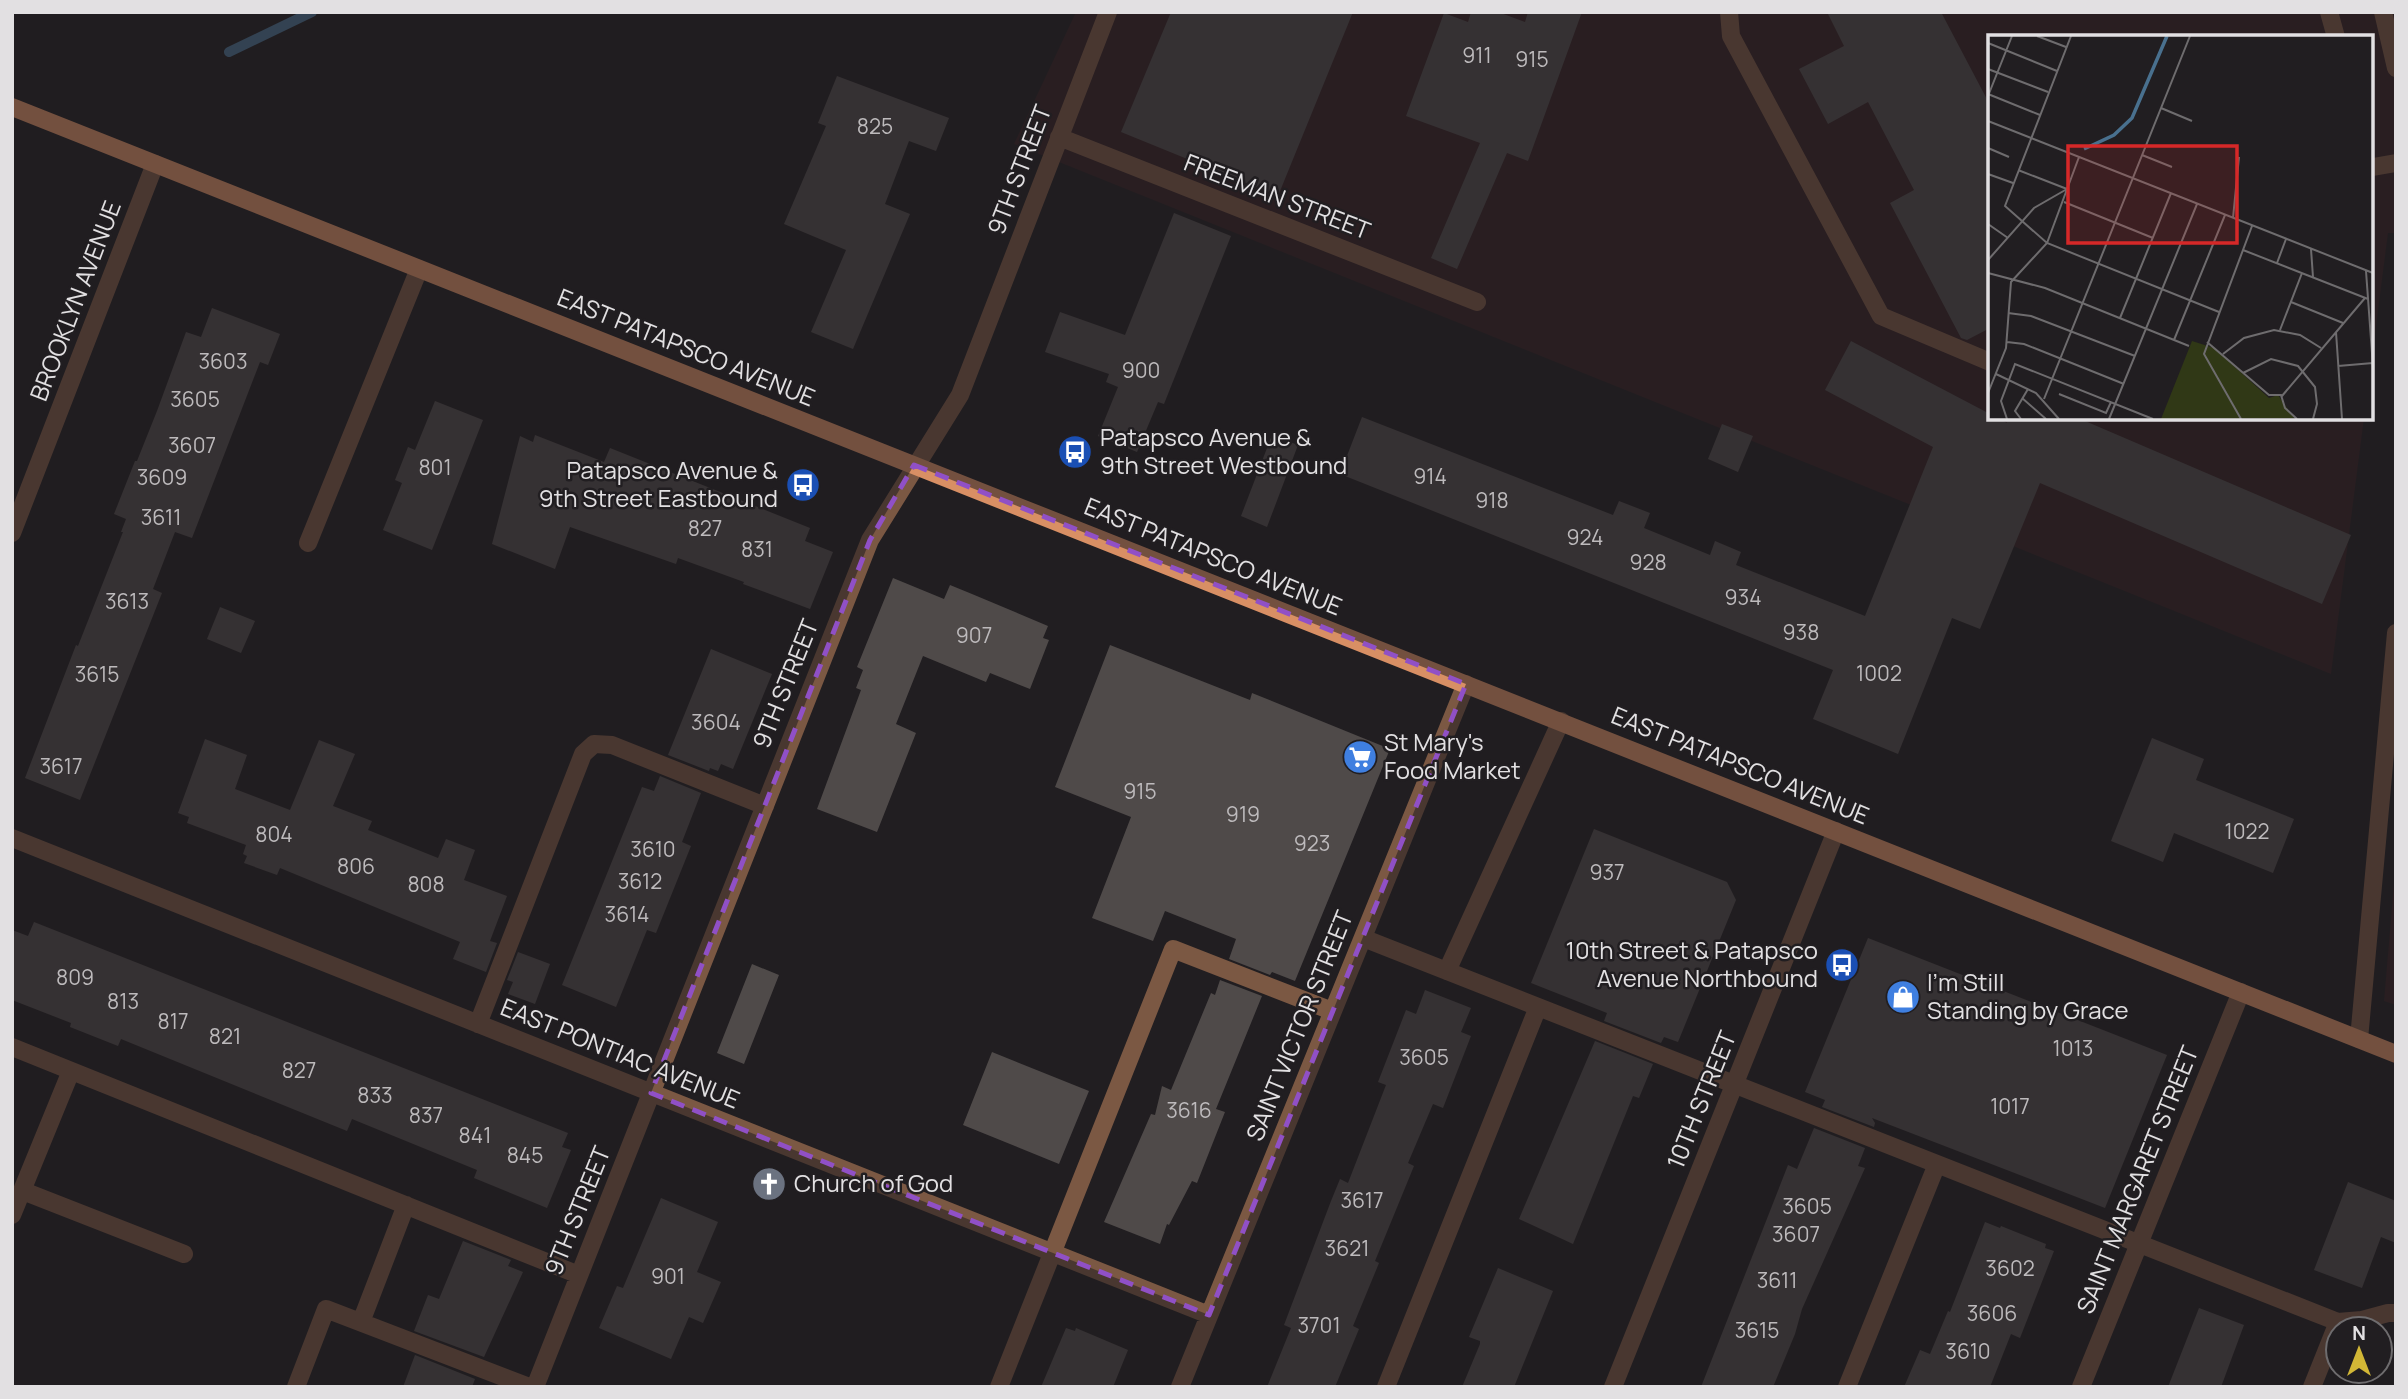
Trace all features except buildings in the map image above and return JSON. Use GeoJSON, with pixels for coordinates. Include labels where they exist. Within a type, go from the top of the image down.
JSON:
{"type":"FeatureCollection","features":[{"type":"Feature","properties":{"kind":"main road","name":"EAST PATAPSCO AVENUE"},"geometry":{"type":"LineString","coordinates":[[12,107],[2396,1054]]}},
{"type":"Feature","properties":{"kind":"street","name":"9TH STREET"},"geometry":{"type":"LineString","coordinates":[[535,1387],[870,540],[960,395],[1108,12]]}},
{"type":"Feature","properties":{"kind":"street"},"geometry":{"type":"LineString","coordinates":[[1729,12],[1731,36],[1881,316],[1988,361]]}},
{"type":"Feature","properties":{"kind":"street"},"geometry":{"type":"LineString","coordinates":[[2329,12],[2335,35]]}},
{"type":"Feature","properties":{"kind":"street"},"geometry":{"type":"LineString","coordinates":[[2383,12],[2396,68]]}},
{"type":"Feature","properties":{"kind":"street","name":"FREEMAN STREET"},"geometry":{"type":"LineString","coordinates":[[1059,137],[1477,302]]}},
{"type":"Feature","properties":{"kind":"street"},"geometry":{"type":"LineString","coordinates":[[2373,166],[2396,163]]}},
{"type":"Feature","properties":{"kind":"street","name":"BROOKLYN AVENUE"},"geometry":{"type":"LineString","coordinates":[[12,533],[155,164]]}},
{"type":"Feature","properties":{"kind":"street"},"geometry":{"type":"LineString","coordinates":[[308,543],[419,269]]}},
{"type":"Feature","properties":{"kind":"street"},"geometry":{"type":"LineString","coordinates":[[2359,1039],[2396,633]]}},
{"type":"Feature","properties":{"kind":"street","name":"SAINT VICTOR STREET"},"geometry":{"type":"LineString","coordinates":[[1180,1387],[1466,684]]}},
{"type":"Feature","properties":{"kind":"street"},"geometry":{"type":"LineString","coordinates":[[1447,971],[1561,721]]}},
{"type":"Feature","properties":{"kind":"street"},"geometry":{"type":"LineString","coordinates":[[478,1024],[583,754],[594,744],[612,745],[765,806]]}},
{"type":"Feature","properties":{"kind":"street","name":"10TH STREET"},"geometry":{"type":"LineString","coordinates":[[1613,1387],[1836,831]]}},
{"type":"Feature","properties":{"kind":"street","name":"EAST PONTIAC AVENUE"},"geometry":{"type":"LineString","coordinates":[[12,838],[1209,1315]]}},
{"type":"Feature","properties":{"kind":"street"},"geometry":{"type":"LineString","coordinates":[[1363,938],[2324,1316]]}},
{"type":"Feature","properties":{"kind":"street"},"geometry":{"type":"LineString","coordinates":[[999,1387],[1173,948],[1332,1011]]}},
{"type":"Feature","properties":{"kind":"street","name":"SAINT MARGARET STREET"},"geometry":{"type":"LineString","coordinates":[[2081,1387],[2242,992]]}},
{"type":"Feature","properties":{"kind":"street"},"geometry":{"type":"LineString","coordinates":[[1385,1387],[1538,1007]]}},
{"type":"Feature","properties":{"kind":"street"},"geometry":{"type":"LineString","coordinates":[[12,1047],[579,1275]]}},
{"type":"Feature","properties":{"kind":"street"},"geometry":{"type":"LineString","coordinates":[[12,1215],[71,1071]]}},
{"type":"Feature","properties":{"kind":"street"},"geometry":{"type":"LineString","coordinates":[[1847,1387],[1937,1164]]}},
{"type":"Feature","properties":{"kind":"street"},"geometry":{"type":"LineString","coordinates":[[23,1191],[184,1254]]}},
{"type":"Feature","properties":{"kind":"street"},"geometry":{"type":"LineString","coordinates":[[361,1322],[406,1205]]}},
{"type":"Feature","properties":{"kind":"street"},"geometry":{"type":"LineString","coordinates":[[296,1387],[326,1309],[529,1387]]}},
{"type":"Feature","properties":{"kind":"street"},"geometry":{"type":"LineString","coordinates":[[2312,1387],[2324,1357]]}},
{"type":"Feature","properties":{"kind":"highlighted area"},"geometry":{"type":"Polygon","coordinates":[[[914,465],[1466,684],[1209,1315],[651,1093],[870,540],[914,465]]]}},
{"type":"Feature","properties":{"kind":"shaded area"},"geometry":{"type":"Polygon","coordinates":[[[1076,12],[2396,12],[2396,233],[2388,233],[2373,349],[2373,35],[1988,35],[1988,420],[2364,420],[2331,674],[1014,144],[1076,12]]]}},
{"type":"Feature","properties":{"kind":"shaded area"},"geometry":{"type":"Polygon","coordinates":[[[2396,860],[2396,1005],[2384,1001],[2396,860]]]}},
{"type":"Feature","properties":{"kind":"waterway"},"geometry":{"type":"LineString","coordinates":[[229,52],[312,12]]}},
{"type":"Feature","properties":{"kind":"place","name":"Patapsco Avenue & 9th Street Westbound"},"geometry":{"type":"Point","coordinates":[1075,452]}},
{"type":"Feature","properties":{"kind":"place","name":"Patapsco Avenue & 9th Street Eastbound"},"geometry":{"type":"Point","coordinates":[803,485]}},
{"type":"Feature","properties":{"kind":"place","name":"St Mary's Food Market"},"geometry":{"type":"Point","coordinates":[1360,757]}},
{"type":"Feature","properties":{"kind":"place","name":"10th Street & Patapsco Avenue Northbound"},"geometry":{"type":"Point","coordinates":[1842,965]}},
{"type":"Feature","properties":{"kind":"place","name":"I'm Still Standing by Grace"},"geometry":{"type":"Point","coordinates":[1903,997]}},
{"type":"Feature","properties":{"kind":"place","name":"Church of God"},"geometry":{"type":"Point","coordinates":[769,1184]}}]}
